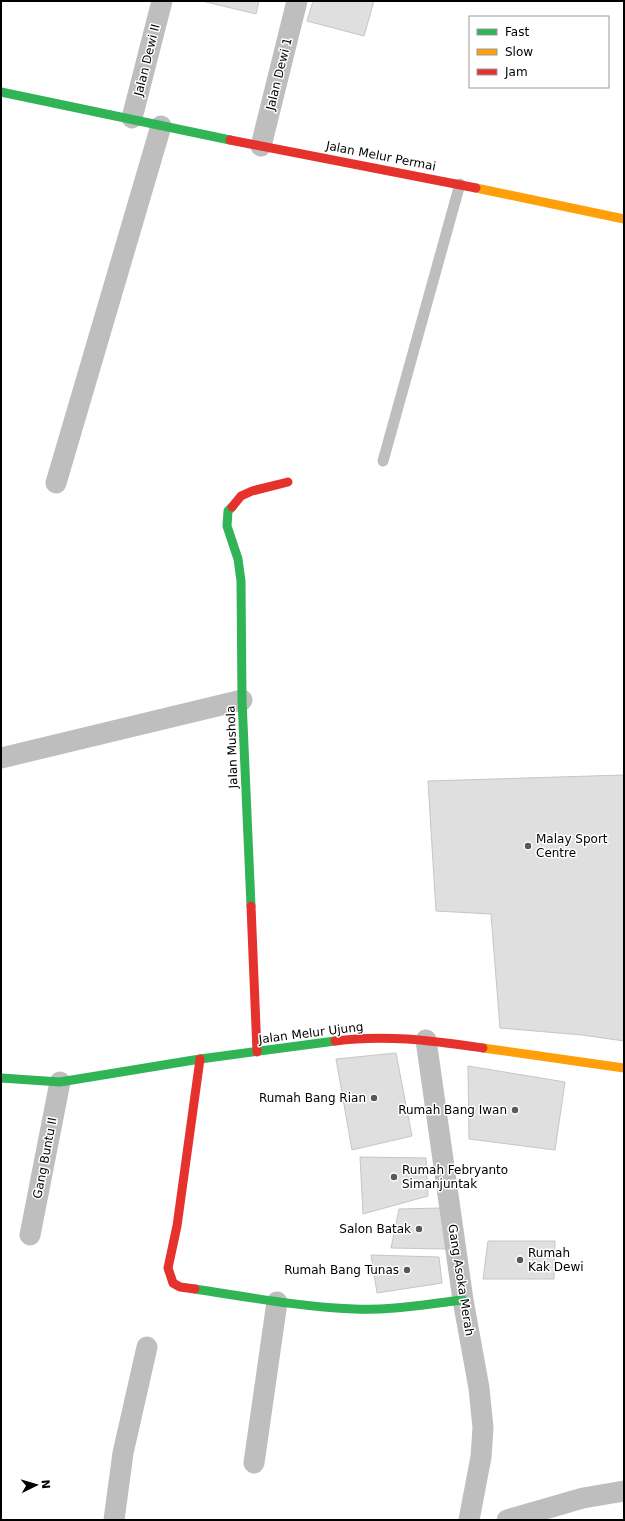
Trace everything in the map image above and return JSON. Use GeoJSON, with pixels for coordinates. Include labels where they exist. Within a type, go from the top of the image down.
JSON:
{"type":"FeatureCollection","features":[{"type":"Feature","properties":{"kind":"street","name":"Jalan Dewi II"},"geometry":{"type":"LineString","coordinates":[[132,118],[162,1]]}},
{"type":"Feature","properties":{"kind":"street","name":"Jalan Dewi 1"},"geometry":{"type":"LineString","coordinates":[[261,146],[297,1]]}},
{"type":"Feature","properties":{"kind":"street","name":"Jalan Melur Permai"},"geometry":{"type":"LineString","coordinates":[[1,92],[132,118],[161,126],[460,184],[624,219]]}},
{"type":"Feature","properties":{"kind":"street"},"geometry":{"type":"LineString","coordinates":[[56,483],[161,126]]}},
{"type":"Feature","properties":{"kind":"street","name":"Jalan Mushola"},"geometry":{"type":"LineString","coordinates":[[257,1052],[242,700],[241,581],[238,559],[227,526],[228,511],[241,496],[252,491],[288,482]]}},
{"type":"Feature","properties":{"kind":"street"},"geometry":{"type":"LineString","coordinates":[[1,758],[242,700]]}},
{"type":"Feature","properties":{"kind":"street","name":"Jalan Melur Ujung"},"geometry":{"type":"LineString","coordinates":[[1,1078],[60,1082],[200,1059],[349,1039],[380,1037],[426,1040],[624,1068]]}},
{"type":"Feature","properties":{"kind":"street","name":"Gang Asoka Merah"},"geometry":{"type":"LineString","coordinates":[[426,1040],[463,1300],[479,1388],[483,1428],[480,1458],[469,1520]]}},
{"type":"Feature","properties":{"kind":"street"},"geometry":{"type":"LineString","coordinates":[[200,1059],[177,1226],[168,1268],[173,1283],[180,1287],[277,1302],[355,1309],[383,1308],[463,1300]]}},
{"type":"Feature","properties":{"kind":"street","name":"Gang Buntu II"},"geometry":{"type":"LineString","coordinates":[[30,1235],[60,1082]]}},
{"type":"Feature","properties":{"kind":"street"},"geometry":{"type":"LineString","coordinates":[[254,1464],[277,1302]]}},
{"type":"Feature","properties":{"kind":"street"},"geometry":{"type":"LineString","coordinates":[[114,1520],[123,1453],[146,1347]]}},
{"type":"Feature","properties":{"kind":"street"},"geometry":{"type":"LineString","coordinates":[[507,1520],[583,1498],[624,1491]]}},
{"type":"Feature","properties":{"kind":"lane"},"geometry":{"type":"LineString","coordinates":[[382,461],[460,184]]}},
{"type":"Feature","properties":{"kind":"building"},"geometry":{"type":"Polygon","coordinates":[[[202,1],[259,1],[256,14],[202,1]]]}},
{"type":"Feature","properties":{"kind":"building"},"geometry":{"type":"Polygon","coordinates":[[[313,1],[374,1],[364,36],[307,21],[313,1]]]}},
{"type":"Feature","properties":{"kind":"building","name":"Malay Sport Centre"},"geometry":{"type":"Polygon","coordinates":[[[624,775],[624,1041],[582,1035],[500,1028],[491,914],[436,911],[428,781],[624,775]]]}},
{"type":"Feature","properties":{"kind":"building","name":"Rumah Bang Rian"},"geometry":{"type":"Polygon","coordinates":[[[396,1053],[412,1136],[352,1150],[336,1059],[396,1053]]]}},
{"type":"Feature","properties":{"kind":"building","name":"Rumah Bang Iwan"},"geometry":{"type":"Polygon","coordinates":[[[468,1066],[565,1082],[555,1150],[469,1139],[468,1066]]]}},
{"type":"Feature","properties":{"kind":"building","name":"Rumah Febryanto Simanjuntak"},"geometry":{"type":"Polygon","coordinates":[[[360,1157],[426,1158],[428,1196],[363,1214],[360,1157]]]}},
{"type":"Feature","properties":{"kind":"building","name":"Salon Batak"},"geometry":{"type":"Polygon","coordinates":[[[440,1208],[446,1249],[391,1248],[399,1209],[440,1208]]]}},
{"type":"Feature","properties":{"kind":"building","name":"Rumah Kak Dewi"},"geometry":{"type":"Polygon","coordinates":[[[488,1241],[555,1241],[554,1279],[483,1279],[488,1241]]]}},
{"type":"Feature","properties":{"kind":"building","name":"Rumah Bang Tunas"},"geometry":{"type":"Polygon","coordinates":[[[371,1255],[439,1257],[442,1283],[377,1293],[371,1255]]]}},
{"type":"Feature","properties":{"kind":"traffic: fast"},"geometry":{"type":"LineString","coordinates":[[1,92],[230,140]]}},
{"type":"Feature","properties":{"kind":"traffic: fast"},"geometry":{"type":"LineString","coordinates":[[232,507],[228,511],[227,526],[238,559],[241,581],[242,700],[251,906]]}},
{"type":"Feature","properties":{"kind":"traffic: fast"},"geometry":{"type":"LineString","coordinates":[[1,1078],[60,1082],[200,1059],[335,1041]]}},
{"type":"Feature","properties":{"kind":"traffic: fast"},"geometry":{"type":"LineString","coordinates":[[195,1289],[294,1304],[354,1309],[395,1308],[463,1300]]}},
{"type":"Feature","properties":{"kind":"traffic: slow"},"geometry":{"type":"LineString","coordinates":[[476,188],[624,219]]}},
{"type":"Feature","properties":{"kind":"traffic: slow"},"geometry":{"type":"LineString","coordinates":[[483,1048],[624,1068]]}},
{"type":"Feature","properties":{"kind":"traffic: jam"},"geometry":{"type":"LineString","coordinates":[[230,140],[476,188]]}},
{"type":"Feature","properties":{"kind":"traffic: jam"},"geometry":{"type":"LineString","coordinates":[[232,507],[241,496],[252,491],[288,482]]}},
{"type":"Feature","properties":{"kind":"traffic: jam"},"geometry":{"type":"LineString","coordinates":[[251,906],[257,1052]]}},
{"type":"Feature","properties":{"kind":"traffic: jam"},"geometry":{"type":"LineString","coordinates":[[335,1041],[391,1038],[483,1048]]}},
{"type":"Feature","properties":{"kind":"traffic: jam"},"geometry":{"type":"LineString","coordinates":[[195,1289],[180,1287],[173,1283],[168,1268],[177,1226],[200,1059]]}},
{"type":"Feature","properties":{"kind":"place","name":"Malay Sport Centre"},"geometry":{"type":"Point","coordinates":[528,846]}},
{"type":"Feature","properties":{"kind":"place","name":"Rumah Bang Rian"},"geometry":{"type":"Point","coordinates":[374,1098]}},
{"type":"Feature","properties":{"kind":"place","name":"Rumah Bang Iwan"},"geometry":{"type":"Point","coordinates":[515,1110]}},
{"type":"Feature","properties":{"kind":"place","name":"Rumah Febryanto Simanjuntak"},"geometry":{"type":"Point","coordinates":[394,1177]}},
{"type":"Feature","properties":{"kind":"place","name":"Salon Batak"},"geometry":{"type":"Point","coordinates":[419,1229]}},
{"type":"Feature","properties":{"kind":"place","name":"Rumah Kak Dewi"},"geometry":{"type":"Point","coordinates":[520,1260]}},
{"type":"Feature","properties":{"kind":"place","name":"Rumah Bang Tunas"},"geometry":{"type":"Point","coordinates":[407,1270]}}]}
